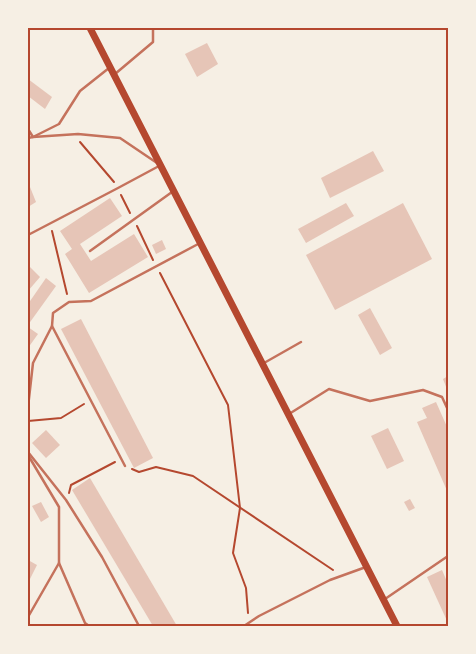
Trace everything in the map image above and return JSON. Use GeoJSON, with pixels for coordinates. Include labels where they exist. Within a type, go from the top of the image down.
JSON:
{"type":"FeatureCollection","features":[{"type":"Feature","properties":{"kind":"main road"},"geometry":{"type":"LineString","coordinates":[[90,28],[397,626]]}},
{"type":"Feature","properties":{"kind":"lane"},"geometry":{"type":"LineString","coordinates":[[114,75],[153,42],[153,28]]}},
{"type":"Feature","properties":{"kind":"lane"},"geometry":{"type":"LineString","coordinates":[[28,138],[59,124],[80,91],[110,67]]}},
{"type":"Feature","properties":{"kind":"lane"},"geometry":{"type":"LineString","coordinates":[[28,129],[33,136]]}},
{"type":"Feature","properties":{"kind":"lane"},"geometry":{"type":"LineString","coordinates":[[28,235],[160,165],[120,138],[74,134],[33,136]]}},
{"type":"Feature","properties":{"kind":"lane"},"geometry":{"type":"LineString","coordinates":[[90,251],[174,190]]}},
{"type":"Feature","properties":{"kind":"lane"},"geometry":{"type":"LineString","coordinates":[[28,407],[33,363],[52,326],[53,313],[69,302],[91,300],[200,242]]}},
{"type":"Feature","properties":{"kind":"lane"},"geometry":{"type":"LineString","coordinates":[[52,326],[125,466]]}},
{"type":"Feature","properties":{"kind":"lane"},"geometry":{"type":"LineString","coordinates":[[262,363],[301,342]]}},
{"type":"Feature","properties":{"kind":"lane"},"geometry":{"type":"LineString","coordinates":[[288,414],[330,389],[370,401],[423,390],[442,397],[448,410]]}},
{"type":"Feature","properties":{"kind":"lane"},"geometry":{"type":"LineString","coordinates":[[28,453],[66,500],[102,557],[139,626]]}},
{"type":"Feature","properties":{"kind":"lane"},"geometry":{"type":"LineString","coordinates":[[28,453],[59,507],[59,562],[85,623],[89,626]]}},
{"type":"Feature","properties":{"kind":"lane"},"geometry":{"type":"LineString","coordinates":[[384,600],[448,556]]}},
{"type":"Feature","properties":{"kind":"lane"},"geometry":{"type":"LineString","coordinates":[[28,617],[59,562]]}},
{"type":"Feature","properties":{"kind":"lane"},"geometry":{"type":"LineString","coordinates":[[244,626],[259,616],[330,580],[367,567]]}},
{"type":"Feature","properties":{"kind":"path"},"geometry":{"type":"LineString","coordinates":[[74,134],[118,188],[228,405],[240,508],[233,553],[246,588],[249,623]]}},
{"type":"Feature","properties":{"kind":"path"},"geometry":{"type":"LineString","coordinates":[[50,223],[69,302]]}},
{"type":"Feature","properties":{"kind":"path"},"geometry":{"type":"LineString","coordinates":[[28,421],[60,418],[90,400]]}},
{"type":"Feature","properties":{"kind":"path"},"geometry":{"type":"LineString","coordinates":[[66,500],[71,485],[121,459]]}},
{"type":"Feature","properties":{"kind":"path"},"geometry":{"type":"LineString","coordinates":[[125,466],[139,472],[156,467],[193,476],[341,576]]}},
{"type":"Feature","properties":{"kind":"building"},"geometry":{"type":"Polygon","coordinates":[[[207,43],[218,64],[197,77],[185,54],[207,43]]]}},
{"type":"Feature","properties":{"kind":"building"},"geometry":{"type":"Polygon","coordinates":[[[28,79],[52,97],[45,109],[28,96],[28,79]]]}},
{"type":"Feature","properties":{"kind":"building"},"geometry":{"type":"Polygon","coordinates":[[[373,151],[384,171],[330,198],[321,178],[373,151]]]}},
{"type":"Feature","properties":{"kind":"building"},"geometry":{"type":"Polygon","coordinates":[[[28,182],[36,202],[28,207],[28,182]]]}},
{"type":"Feature","properties":{"kind":"building"},"geometry":{"type":"Polygon","coordinates":[[[110,198],[122,216],[80,244],[91,261],[134,234],[148,257],[89,293],[65,254],[72,249],[60,231],[110,198]]]}},
{"type":"Feature","properties":{"kind":"building"},"geometry":{"type":"Polygon","coordinates":[[[346,203],[354,216],[306,243],[298,229],[346,203]]]}},
{"type":"Feature","properties":{"kind":"building"},"geometry":{"type":"Polygon","coordinates":[[[403,203],[432,259],[335,310],[306,255],[403,203]]]}},
{"type":"Feature","properties":{"kind":"building"},"geometry":{"type":"Polygon","coordinates":[[[162,240],[166,249],[156,254],[152,245],[162,240]]]}},
{"type":"Feature","properties":{"kind":"building"},"geometry":{"type":"Polygon","coordinates":[[[28,265],[40,277],[28,291],[28,265]]]}},
{"type":"Feature","properties":{"kind":"building"},"geometry":{"type":"Polygon","coordinates":[[[46,278],[56,286],[28,325],[28,304],[46,278]]]}},
{"type":"Feature","properties":{"kind":"building"},"geometry":{"type":"Polygon","coordinates":[[[370,308],[392,348],[380,355],[358,315],[370,308]]]}},
{"type":"Feature","properties":{"kind":"building"},"geometry":{"type":"Polygon","coordinates":[[[81,319],[153,458],[134,468],[61,329],[81,319]]]}},
{"type":"Feature","properties":{"kind":"building"},"geometry":{"type":"Polygon","coordinates":[[[28,327],[38,334],[28,348],[28,327]]]}},
{"type":"Feature","properties":{"kind":"building"},"geometry":{"type":"Polygon","coordinates":[[[448,376],[448,392],[443,379],[448,376]]]}},
{"type":"Feature","properties":{"kind":"building"},"geometry":{"type":"Polygon","coordinates":[[[436,402],[448,429],[448,493],[417,422],[427,418],[422,408],[436,402]]]}},
{"type":"Feature","properties":{"kind":"building"},"geometry":{"type":"Polygon","coordinates":[[[388,428],[404,461],[387,469],[371,436],[388,428]]]}},
{"type":"Feature","properties":{"kind":"building"},"geometry":{"type":"Polygon","coordinates":[[[46,430],[60,445],[46,458],[32,443],[46,430]]]}},
{"type":"Feature","properties":{"kind":"building"},"geometry":{"type":"Polygon","coordinates":[[[90,478],[177,626],[153,626],[72,490],[90,478]]]}},
{"type":"Feature","properties":{"kind":"building"},"geometry":{"type":"Polygon","coordinates":[[[410,499],[415,508],[409,511],[404,502],[410,499]]]}},
{"type":"Feature","properties":{"kind":"building"},"geometry":{"type":"Polygon","coordinates":[[[41,502],[49,517],[41,522],[32,506],[41,502]]]}},
{"type":"Feature","properties":{"kind":"building"},"geometry":{"type":"Polygon","coordinates":[[[28,560],[37,565],[28,583],[28,560]]]}},
{"type":"Feature","properties":{"kind":"building"},"geometry":{"type":"Polygon","coordinates":[[[442,570],[448,584],[448,623],[427,577],[442,570]]]}}]}
